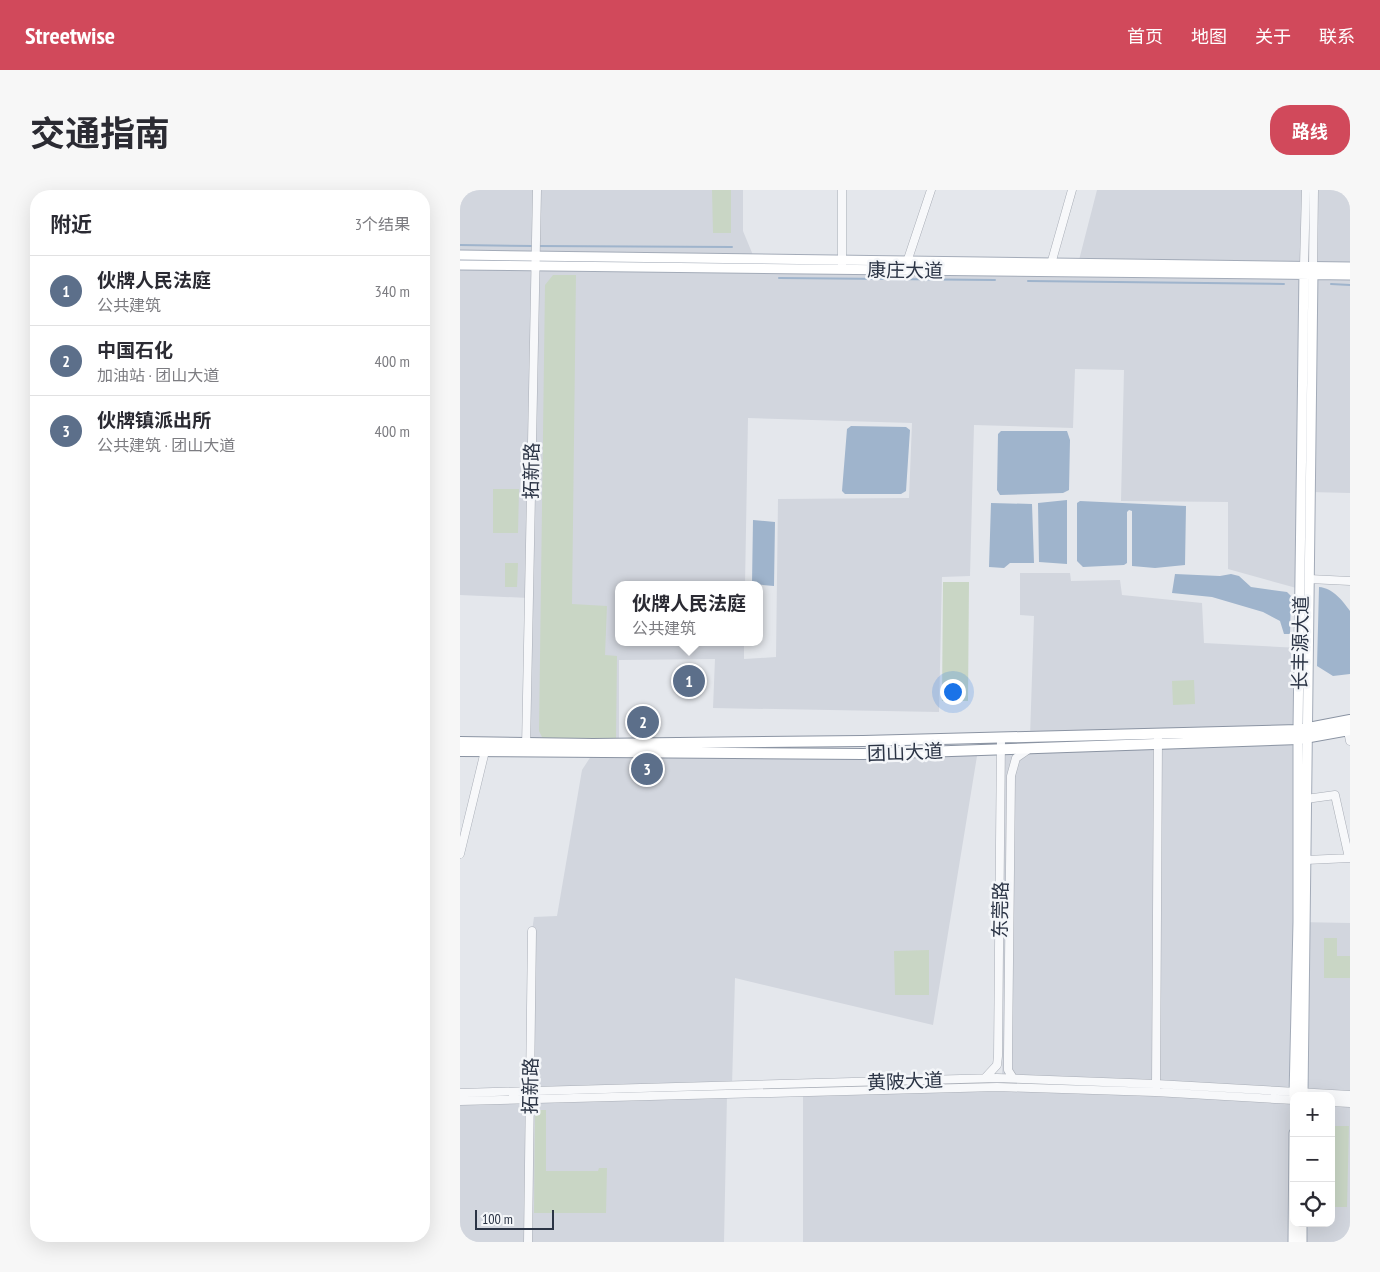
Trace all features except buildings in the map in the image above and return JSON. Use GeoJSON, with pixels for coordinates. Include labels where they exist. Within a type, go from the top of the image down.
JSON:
{"type":"FeatureCollection","features":[{"type":"Feature","properties":{"kind":"highway","name":"团山大道"},"geometry":{"type":"LineString","coordinates":[[460,742],[526,747],[863,754],[1030,748],[1158,739],[1303,734],[1349,730]]}},
{"type":"Feature","properties":{"kind":"highway","name":"团山大道"},"geometry":{"type":"LineString","coordinates":[[460,751],[593,744],[863,742],[1001,738],[1158,739]]}},
{"type":"Feature","properties":{"kind":"main road","name":"康庄大道"},"geometry":{"type":"LineString","coordinates":[[460,255],[842,265],[907,262],[1051,264],[1308,270],[1350,275]]}},
{"type":"Feature","properties":{"kind":"main road","name":"康庄大道"},"geometry":{"type":"LineString","coordinates":[[460,265],[842,265],[1308,270],[1350,267]]}},
{"type":"Feature","properties":{"kind":"main road","name":"长丰源大道"},"geometry":{"type":"LineString","coordinates":[[1298,1092],[1298,922],[1309,579],[1308,270]]}},
{"type":"Feature","properties":{"kind":"main road","name":"长丰源大道"},"geometry":{"type":"LineString","coordinates":[[1298,1092],[1306,860],[1303,734],[1308,270]]}},
{"type":"Feature","properties":{"kind":"main road"},"geometry":{"type":"LineString","coordinates":[[1293,1242],[1294,1137]]}},
{"type":"Feature","properties":{"kind":"main road"},"geometry":{"type":"LineString","coordinates":[[1302,1227],[1302,1242]]}},
{"type":"Feature","properties":{"kind":"street","name":"拓新路"},"geometry":{"type":"LineString","coordinates":[[526,747],[537,190]]}},
{"type":"Feature","properties":{"kind":"street"},"geometry":{"type":"LineString","coordinates":[[842,190],[842,265]]}},
{"type":"Feature","properties":{"kind":"street"},"geometry":{"type":"LineString","coordinates":[[907,262],[931,190]]}},
{"type":"Feature","properties":{"kind":"street"},"geometry":{"type":"LineString","coordinates":[[1051,264],[1072,190]]}},
{"type":"Feature","properties":{"kind":"street","name":"长丰源大道"},"geometry":{"type":"LineString","coordinates":[[1306,190],[1308,270]]}},
{"type":"Feature","properties":{"kind":"street","name":"长丰源大道"},"geometry":{"type":"LineString","coordinates":[[1308,270],[1314,190]]}},
{"type":"Feature","properties":{"kind":"street"},"geometry":{"type":"LineString","coordinates":[[1309,579],[1350,580]]}},
{"type":"Feature","properties":{"kind":"street","name":"东莞路"},"geometry":{"type":"LineString","coordinates":[[985,1078],[997,1065],[998,1056],[1001,738]]}},
{"type":"Feature","properties":{"kind":"street"},"geometry":{"type":"LineString","coordinates":[[1156,1088],[1158,739]]}},
{"type":"Feature","properties":{"kind":"street","name":"东莞路"},"geometry":{"type":"LineString","coordinates":[[1013,1078],[1008,1070],[1012,776],[1016,758],[1030,748]]}},
{"type":"Feature","properties":{"kind":"street"},"geometry":{"type":"LineString","coordinates":[[460,854],[484,751]]}},
{"type":"Feature","properties":{"kind":"street"},"geometry":{"type":"LineString","coordinates":[[1306,799],[1335,795],[1349,858],[1306,860]]}},
{"type":"Feature","properties":{"kind":"street","name":"拓新路"},"geometry":{"type":"LineString","coordinates":[[528,1242],[532,931]]}},
{"type":"Feature","properties":{"kind":"street","name":"黄陂大道"},"geometry":{"type":"LineString","coordinates":[[460,1093],[1013,1078],[1290,1095]]}},
{"type":"Feature","properties":{"kind":"street","name":"黄陂大道"},"geometry":{"type":"LineString","coordinates":[[460,1101],[529,1101],[997,1087],[1156,1088]]}},
{"type":"Feature","properties":{"kind":"street","name":"黄陂大道"},"geometry":{"type":"LineString","coordinates":[[1335,1095],[1350,1095]]}},
{"type":"Feature","properties":{"kind":"street"},"geometry":{"type":"LineString","coordinates":[[1335,1102],[1350,1103]]}},
{"type":"Feature","properties":{"kind":"shaded area"},"geometry":{"type":"Polygon","coordinates":[[[460,190],[743,190],[743,231],[755,260],[460,255],[460,190]]]}},
{"type":"Feature","properties":{"kind":"shaded area"},"geometry":{"type":"Polygon","coordinates":[[[1097,190],[1306,190],[1304,266],[1078,264],[1097,190]]]}},
{"type":"Feature","properties":{"kind":"shaded area"},"geometry":{"type":"Polygon","coordinates":[[[1314,190],[1350,190],[1350,267],[1313,266],[1314,190]]]}},
{"type":"Feature","properties":{"kind":"shaded area"},"geometry":{"type":"Polygon","coordinates":[[[460,265],[1304,275],[1300,589],[1228,569],[1228,502],[1121,501],[1124,370],[1075,369],[1073,428],[974,425],[970,576],[942,577],[939,712],[713,708],[715,659],[619,660],[619,743],[526,742],[529,598],[460,595],[460,265]],[[748,418],[745,581],[615,581],[615,646],[744,646],[744,659],[776,657],[778,499],[909,498],[912,423],[748,418]]]}},
{"type":"Feature","properties":{"kind":"shaded area"},"geometry":{"type":"Polygon","coordinates":[[[1312,275],[1350,275],[1350,493],[1310,492],[1312,275]]]}},
{"type":"Feature","properties":{"kind":"shaded area"},"geometry":{"type":"Polygon","coordinates":[[[1020,573],[1070,573],[1071,581],[1120,580],[1122,595],[1202,603],[1204,643],[1300,648],[1298,730],[1030,737],[1034,616],[1020,615],[1020,573]]]}},
{"type":"Feature","properties":{"kind":"shaded area"},"geometry":{"type":"Polygon","coordinates":[[[1299,739],[1298,922],[1350,923],[1350,1242],[803,1242],[803,1093],[914,1089],[914,1083],[1002,1083],[1005,749],[1299,739]]]}},
{"type":"Feature","properties":{"kind":"shaded area"},"geometry":{"type":"Polygon","coordinates":[[[978,750],[933,1025],[735,978],[732,1086],[530,1092],[532,931],[534,917],[557,916],[582,770],[593,753],[978,750]]]}},
{"type":"Feature","properties":{"kind":"shaded area"},"geometry":{"type":"Polygon","coordinates":[[[727,1095],[724,1242],[460,1242],[460,1101],[727,1095]]]}},
{"type":"Feature","properties":{"kind":"green space"},"geometry":{"type":"Polygon","coordinates":[[[712,190],[731,190],[731,233],[713,233],[712,190]]]}},
{"type":"Feature","properties":{"kind":"green space"},"geometry":{"type":"Polygon","coordinates":[[[553,275],[576,275],[572,604],[607,606],[605,655],[617,656],[616,739],[543,739],[539,731],[545,285],[553,275]]]}},
{"type":"Feature","properties":{"kind":"green space"},"geometry":{"type":"Polygon","coordinates":[[[493,489],[519,489],[518,533],[493,533],[493,489]]]}},
{"type":"Feature","properties":{"kind":"green space"},"geometry":{"type":"Polygon","coordinates":[[[505,563],[518,563],[517,587],[505,587],[505,563]]]}},
{"type":"Feature","properties":{"kind":"green space"},"geometry":{"type":"Polygon","coordinates":[[[943,582],[969,582],[968,701],[942,701],[943,582]]]}},
{"type":"Feature","properties":{"kind":"green space"},"geometry":{"type":"Polygon","coordinates":[[[1194,680],[1195,704],[1173,705],[1172,681],[1194,680]]]}},
{"type":"Feature","properties":{"kind":"green space"},"geometry":{"type":"Polygon","coordinates":[[[1324,938],[1337,938],[1337,956],[1350,956],[1350,978],[1324,978],[1324,938]]]}},
{"type":"Feature","properties":{"kind":"green space"},"geometry":{"type":"Polygon","coordinates":[[[929,950],[929,995],[895,995],[894,951],[929,950]]]}},
{"type":"Feature","properties":{"kind":"green space"},"geometry":{"type":"Polygon","coordinates":[[[535,1110],[546,1110],[546,1171],[598,1171],[599,1168],[607,1168],[606,1213],[534,1213],[535,1110]]]}},
{"type":"Feature","properties":{"kind":"green space"},"geometry":{"type":"Polygon","coordinates":[[[1335,1126],[1349,1126],[1347,1207],[1335,1207],[1335,1126]]]}},
{"type":"Feature","properties":{"kind":"water"},"geometry":{"type":"Polygon","coordinates":[[[851,426],[906,427],[910,430],[906,491],[901,494],[845,494],[842,491],[847,429],[851,426]]]}},
{"type":"Feature","properties":{"kind":"water"},"geometry":{"type":"Polygon","coordinates":[[[1001,431],[1067,431],[1070,440],[1069,490],[1063,493],[1000,495],[997,490],[998,434],[1001,431]]]}},
{"type":"Feature","properties":{"kind":"water"},"geometry":{"type":"Polygon","coordinates":[[[1067,500],[1067,564],[1039,562],[1038,503],[1067,500]]]}},
{"type":"Feature","properties":{"kind":"water"},"geometry":{"type":"Polygon","coordinates":[[[1080,501],[1186,506],[1185,565],[1155,568],[1132,566],[1132,511],[1129,510],[1127,512],[1127,563],[1124,565],[1083,567],[1077,561],[1077,503],[1080,501]]]}},
{"type":"Feature","properties":{"kind":"water"},"geometry":{"type":"Polygon","coordinates":[[[991,503],[1032,504],[1034,563],[1010,563],[1004,568],[989,567],[991,503]]]}},
{"type":"Feature","properties":{"kind":"water"},"geometry":{"type":"Polygon","coordinates":[[[753,520],[775,522],[774,586],[763,585],[763,581],[752,581],[753,520]]]}},
{"type":"Feature","properties":{"kind":"water"},"geometry":{"type":"Polygon","coordinates":[[[1175,574],[1220,576],[1231,574],[1239,576],[1251,587],[1287,592],[1291,596],[1290,634],[1284,634],[1280,621],[1263,612],[1212,597],[1172,593],[1175,574]]]}},
{"type":"Feature","properties":{"kind":"water"},"geometry":{"type":"Polygon","coordinates":[[[1319,587],[1333,592],[1350,611],[1350,674],[1333,676],[1317,666],[1319,587]]]}},
{"type":"Feature","properties":{"kind":"waterway"},"geometry":{"type":"LineString","coordinates":[[460,245],[533,246]]}},
{"type":"Feature","properties":{"kind":"waterway"},"geometry":{"type":"LineString","coordinates":[[537,246],[732,247]]}},
{"type":"Feature","properties":{"kind":"waterway"},"geometry":{"type":"LineString","coordinates":[[779,278],[995,280]]}},
{"type":"Feature","properties":{"kind":"waterway"},"geometry":{"type":"LineString","coordinates":[[1028,281],[1284,284]]}},
{"type":"Feature","properties":{"kind":"waterway"},"geometry":{"type":"LineString","coordinates":[[1331,284],[1350,285]]}},
{"type":"Feature","properties":{"kind":"place","name":"伙牌人民法庭"},"geometry":{"type":"Point","coordinates":[689,681]}},
{"type":"Feature","properties":{"kind":"place","name":"中国石化"},"geometry":{"type":"Point","coordinates":[643,722]}},
{"type":"Feature","properties":{"kind":"place","name":"伙牌镇派出所"},"geometry":{"type":"Point","coordinates":[647,769]}}]}
